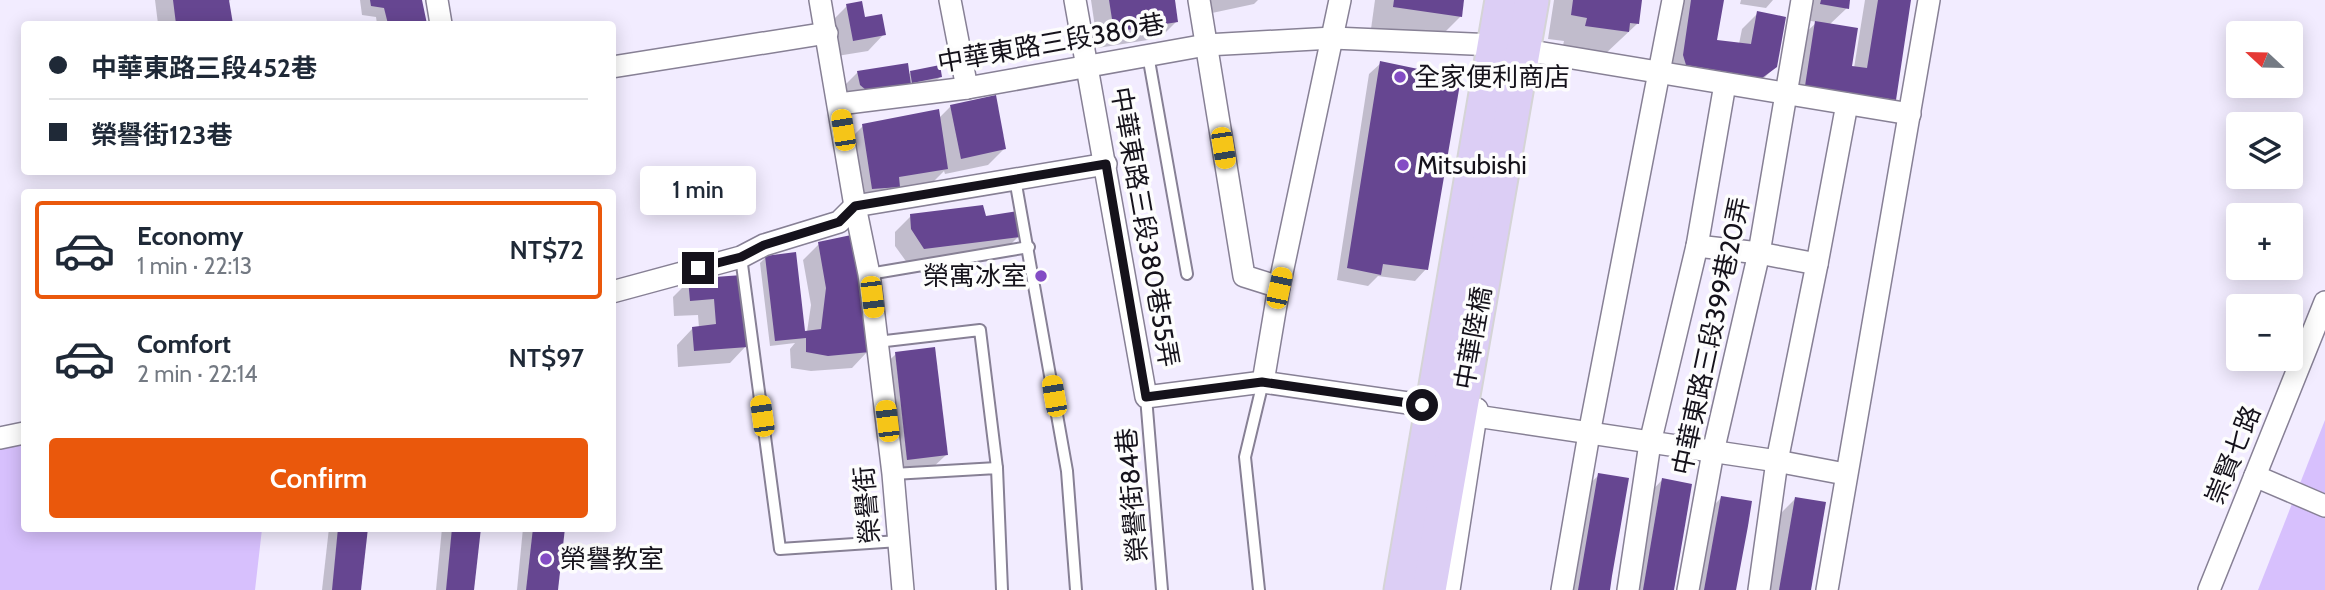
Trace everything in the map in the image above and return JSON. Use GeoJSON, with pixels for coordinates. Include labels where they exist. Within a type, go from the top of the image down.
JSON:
{"type":"FeatureCollection","features":[{"type":"Feature","properties":{"kind":"main road"},"geometry":{"type":"LineString","coordinates":[[1502,0],[1509,47]]}},
{"type":"Feature","properties":{"kind":"main road"},"geometry":{"type":"LineString","coordinates":[[1489,168],[1509,47],[1532,0]]}},
{"type":"Feature","properties":{"kind":"main road","name":"中華陸橋"},"geometry":{"type":"LineString","coordinates":[[1401,590],[1489,168]]}},
{"type":"Feature","properties":{"kind":"main road","name":"中華陸橋"},"geometry":{"type":"LineString","coordinates":[[1429,590],[1489,168]]}},
{"type":"Feature","properties":{"kind":"street"},"geometry":{"type":"LineString","coordinates":[[437,0],[440,21]]}},
{"type":"Feature","properties":{"kind":"street","name":"榮譽街"},"geometry":{"type":"LineString","coordinates":[[820,0],[869,274],[893,474],[903,590]]}},
{"type":"Feature","properties":{"kind":"street"},"geometry":{"type":"LineString","coordinates":[[950,0],[967,88]]}},
{"type":"Feature","properties":{"kind":"street","name":"中華東路三段380巷55弄"},"geometry":{"type":"LineString","coordinates":[[1075,0],[1146,397]]}},
{"type":"Feature","properties":{"kind":"street"},"geometry":{"type":"LineString","coordinates":[[1199,0],[1244,276],[1279,288]]}},
{"type":"Feature","properties":{"kind":"street"},"geometry":{"type":"LineString","coordinates":[[1262,382],[1279,288],[1340,0]]}},
{"type":"Feature","properties":{"kind":"street"},"geometry":{"type":"LineString","coordinates":[[1563,590],[1589,434],[1673,0]]}},
{"type":"Feature","properties":{"kind":"street","name":"中華東路三段399巷20弄"},"geometry":{"type":"LineString","coordinates":[[1688,590],[1713,452],[1759,253],[1802,0]]}},
{"type":"Feature","properties":{"kind":"street"},"geometry":{"type":"LineString","coordinates":[[1827,590],[1929,0]]}},
{"type":"Feature","properties":{"kind":"street"},"geometry":{"type":"LineString","coordinates":[[616,66],[827,33]]}},
{"type":"Feature","properties":{"kind":"street","name":"中華東路三段380巷"},"geometry":{"type":"LineString","coordinates":[[839,104],[967,88],[1206,45],[1333,38],[1509,47],[1910,114]]}},
{"type":"Feature","properties":{"kind":"street"},"geometry":{"type":"LineString","coordinates":[[1386,590],[1422,405],[1475,66],[1509,47],[1533,75],[1449,590]]}},
{"type":"Feature","properties":{"kind":"street"},"geometry":{"type":"LineString","coordinates":[[1628,590],[1650,443],[1697,246],[1725,84]]}},
{"type":"Feature","properties":{"kind":"street"},"geometry":{"type":"LineString","coordinates":[[1759,590],[1777,461],[1847,104]]}},
{"type":"Feature","properties":{"kind":"street"},"geometry":{"type":"LineString","coordinates":[[616,291],[741,257],[764,245],[839,222],[855,206],[1106,164]]}},
{"type":"Feature","properties":{"kind":"street"},"geometry":{"type":"LineString","coordinates":[[1697,246],[1759,253],[1817,264]]}},
{"type":"Feature","properties":{"kind":"street","name":"崇賢七路"},"geometry":{"type":"LineString","coordinates":[[2209,590],[2325,302]]}},
{"type":"Feature","properties":{"kind":"street"},"geometry":{"type":"LineString","coordinates":[[1146,397],[1262,382],[1422,405]]}},
{"type":"Feature","properties":{"kind":"street"},"geometry":{"type":"LineString","coordinates":[[1476,416],[1777,461],[1845,474]]}},
{"type":"Feature","properties":{"kind":"street"},"geometry":{"type":"LineString","coordinates":[[0,438],[21,434]]}},
{"type":"Feature","properties":{"kind":"street"},"geometry":{"type":"LineString","coordinates":[[2255,476],[2325,506]]}},
{"type":"Feature","properties":{"kind":"lane"},"geometry":{"type":"LineString","coordinates":[[1148,55],[1186,274]]}},
{"type":"Feature","properties":{"kind":"lane"},"geometry":{"type":"LineString","coordinates":[[1015,179],[1067,471],[1076,590]]}},
{"type":"Feature","properties":{"kind":"lane"},"geometry":{"type":"LineString","coordinates":[[869,274],[1029,247]]}},
{"type":"Feature","properties":{"kind":"lane"},"geometry":{"type":"LineString","coordinates":[[741,257],[780,549],[899,541]]}},
{"type":"Feature","properties":{"kind":"lane"},"geometry":{"type":"LineString","coordinates":[[877,342],[980,330],[997,468],[1002,590]]}},
{"type":"Feature","properties":{"kind":"lane"},"geometry":{"type":"LineString","coordinates":[[1259,590],[1245,457],[1262,382]]}},
{"type":"Feature","properties":{"kind":"lane","name":"榮譽街84巷"},"geometry":{"type":"LineString","coordinates":[[1146,397],[1162,590]]}},
{"type":"Feature","properties":{"kind":"lane"},"geometry":{"type":"LineString","coordinates":[[893,474],[997,468]]}},
{"type":"Feature","properties":{"kind":"shaded area"},"geometry":{"type":"Polygon","coordinates":[[[2325,420],[2325,590],[2258,590],[2325,420]]]}},
{"type":"Feature","properties":{"kind":"shaded area"},"geometry":{"type":"Polygon","coordinates":[[[21,444],[21,532],[262,532],[255,590],[0,590],[0,449],[21,444]]]}},
{"type":"Feature","properties":{"kind":"building"},"geometry":{"type":"Polygon","coordinates":[[[173,0],[229,0],[232,21],[176,21],[173,0]]]}},
{"type":"Feature","properties":{"kind":"building"},"geometry":{"type":"Polygon","coordinates":[[[370,0],[422,0],[426,21],[387,21],[384,8],[371,6],[370,0]]]}},
{"type":"Feature","properties":{"kind":"building"},"geometry":{"type":"Polygon","coordinates":[[[1109,0],[1175,0],[1178,22],[1114,32],[1109,0]]]}},
{"type":"Feature","properties":{"kind":"building"},"geometry":{"type":"Polygon","coordinates":[[[1394,0],[1464,0],[1462,17],[1393,7],[1394,0]]]}},
{"type":"Feature","properties":{"kind":"building"},"geometry":{"type":"Polygon","coordinates":[[[1573,0],[1642,0],[1639,24],[1630,23],[1629,32],[1585,26],[1587,18],[1571,15],[1573,0]]]}},
{"type":"Feature","properties":{"kind":"building"},"geometry":{"type":"Polygon","coordinates":[[[1691,0],[1724,0],[1717,40],[1751,44],[1757,11],[1786,17],[1777,67],[1762,78],[1686,65],[1683,55],[1691,0]]]}},
{"type":"Feature","properties":{"kind":"building"},"geometry":{"type":"Polygon","coordinates":[[[1821,0],[1850,0],[1849,9],[1820,4],[1821,0]]]}},
{"type":"Feature","properties":{"kind":"building"},"geometry":{"type":"Polygon","coordinates":[[[1878,0],[1911,0],[1896,100],[1805,86],[1815,21],[1858,28],[1852,66],[1867,68],[1878,0]]]}},
{"type":"Feature","properties":{"kind":"building"},"geometry":{"type":"Polygon","coordinates":[[[862,1],[865,17],[882,14],[886,35],[853,41],[846,4],[862,1]]]}},
{"type":"Feature","properties":{"kind":"building"},"geometry":{"type":"Polygon","coordinates":[[[1380,61],[1461,78],[1428,270],[1383,264],[1381,275],[1347,268],[1380,61]]]}},
{"type":"Feature","properties":{"kind":"building"},"geometry":{"type":"Polygon","coordinates":[[[908,63],[911,85],[866,90],[860,85],[857,71],[908,63]]]}},
{"type":"Feature","properties":{"kind":"building"},"geometry":{"type":"Polygon","coordinates":[[[940,65],[942,77],[912,83],[910,71],[940,65]]]}},
{"type":"Feature","properties":{"kind":"building"},"geometry":{"type":"Polygon","coordinates":[[[996,95],[1006,149],[961,159],[950,105],[996,95]]]}},
{"type":"Feature","properties":{"kind":"building"},"geometry":{"type":"Polygon","coordinates":[[[939,109],[948,169],[899,177],[900,187],[872,189],[862,124],[939,109]]]}},
{"type":"Feature","properties":{"kind":"building"},"geometry":{"type":"Polygon","coordinates":[[[983,205],[986,216],[1018,211],[1021,237],[924,249],[911,229],[910,214],[983,205]]]}},
{"type":"Feature","properties":{"kind":"building"},"geometry":{"type":"Polygon","coordinates":[[[856,234],[870,352],[828,356],[806,352],[806,338],[775,341],[765,256],[796,252],[805,331],[821,329],[826,288],[818,242],[856,234]]]}},
{"type":"Feature","properties":{"kind":"building"},"geometry":{"type":"Polygon","coordinates":[[[742,275],[748,347],[694,351],[692,327],[716,324],[714,299],[690,301],[688,279],[742,275]]]}},
{"type":"Feature","properties":{"kind":"building"},"geometry":{"type":"Polygon","coordinates":[[[935,347],[948,455],[907,460],[895,352],[935,347]]]}},
{"type":"Feature","properties":{"kind":"building"},"geometry":{"type":"Polygon","coordinates":[[[1598,473],[1629,478],[1610,590],[1578,590],[1598,473]]]}},
{"type":"Feature","properties":{"kind":"building"},"geometry":{"type":"Polygon","coordinates":[[[1662,478],[1692,484],[1688,508],[1674,590],[1643,590],[1662,478]]]}},
{"type":"Feature","properties":{"kind":"building"},"geometry":{"type":"Polygon","coordinates":[[[1721,496],[1752,501],[1748,526],[1736,590],[1704,590],[1721,496]]]}},
{"type":"Feature","properties":{"kind":"building"},"geometry":{"type":"Polygon","coordinates":[[[1795,497],[1826,502],[1811,590],[1779,590],[1795,497]]]}},
{"type":"Feature","properties":{"kind":"building"},"geometry":{"type":"Polygon","coordinates":[[[338,532],[368,532],[361,590],[332,590],[338,532]]]}},
{"type":"Feature","properties":{"kind":"building"},"geometry":{"type":"Polygon","coordinates":[[[452,532],[481,532],[474,590],[446,590],[452,532]]]}},
{"type":"Feature","properties":{"kind":"building","name":"榮譽教室"},"geometry":{"type":"Polygon","coordinates":[[[533,532],[565,532],[558,590],[526,590],[533,532]]]}},
{"type":"Feature","properties":{"kind":"place","name":"全家便利商店"},"geometry":{"type":"Point","coordinates":[1400,77]}},
{"type":"Feature","properties":{"kind":"place","name":"Mitsubishi"},"geometry":{"type":"Point","coordinates":[1403,165]}},
{"type":"Feature","properties":{"kind":"place","name":"榮寓冰室"},"geometry":{"type":"Point","coordinates":[1041,276]}},
{"type":"Feature","properties":{"kind":"place","name":"榮譽教室"},"geometry":{"type":"Point","coordinates":[546,559]}},
{"type":"Feature","properties":{"kind":"route"},"geometry":{"type":"LineString","coordinates":[[698,268],[741,257],[764,245],[839,222],[855,206],[1106,164],[1146,397],[1262,382],[1422,405]]}}]}
